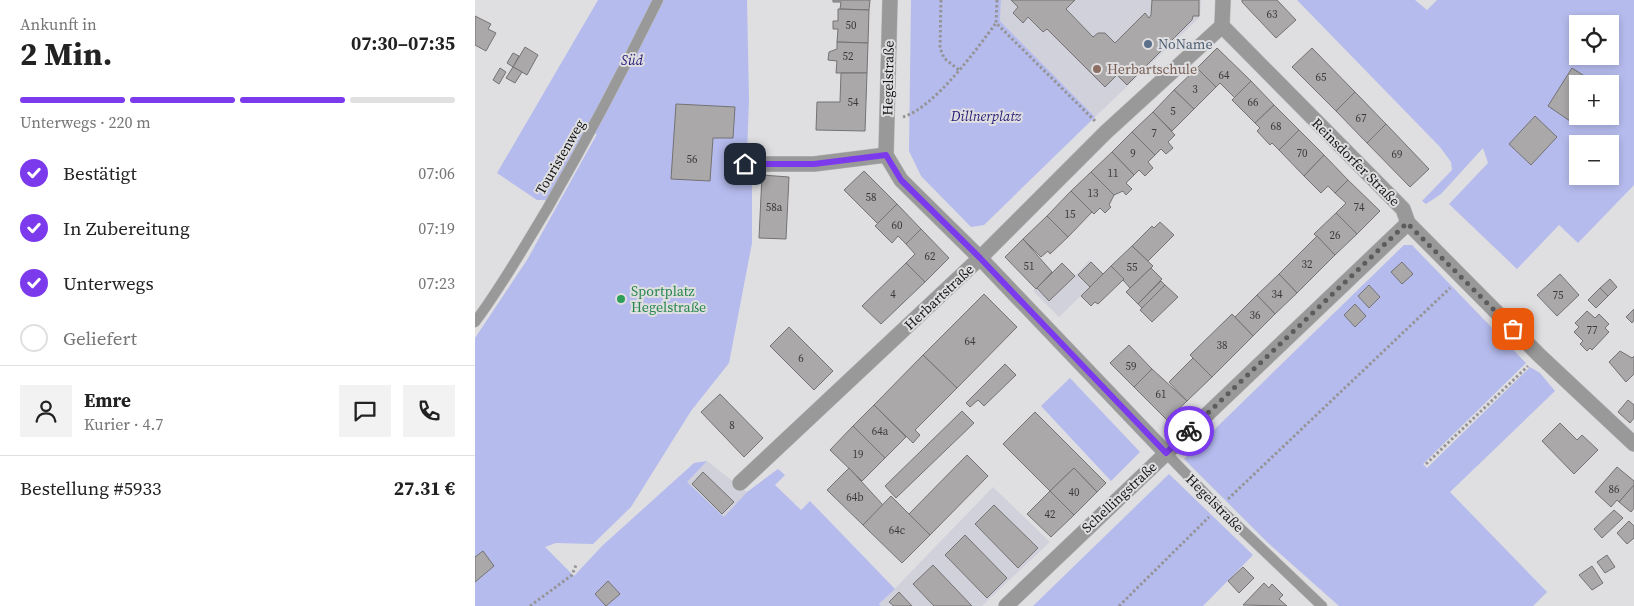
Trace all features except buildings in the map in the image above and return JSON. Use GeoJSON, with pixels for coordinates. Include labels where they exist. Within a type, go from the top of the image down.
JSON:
{"type":"FeatureCollection","features":[{"type":"Feature","properties":{"kind":"street","name":"Hegelstraße"},"geometry":{"type":"LineString","coordinates":[[890,0],[886,155],[901,180],[980,258],[1166,453]]}},
{"type":"Feature","properties":{"kind":"street"},"geometry":{"type":"LineString","coordinates":[[1222,26],[1223,0]]}},
{"type":"Feature","properties":{"kind":"street","name":"Herbartstraße"},"geometry":{"type":"LineString","coordinates":[[740,483],[980,258],[1106,132],[1222,26]]}},
{"type":"Feature","properties":{"kind":"street","name":"Reinsdorfer Straße"},"geometry":{"type":"LineString","coordinates":[[1222,26],[1403,209],[1407,223],[1539,355],[1634,444]]}},
{"type":"Feature","properties":{"kind":"street"},"geometry":{"type":"LineString","coordinates":[[745,164],[814,164],[886,155]]}},
{"type":"Feature","properties":{"kind":"street","name":"Schellingstraße"},"geometry":{"type":"LineString","coordinates":[[1005,606],[1407,223]]}},
{"type":"Feature","properties":{"kind":"lane","name":"Touristenweg"},"geometry":{"type":"LineString","coordinates":[[475,322],[519,257],[573,164],[610,96],[658,0]]}},
{"type":"Feature","properties":{"kind":"lane","name":"Hegelstraße"},"geometry":{"type":"LineString","coordinates":[[1166,453],[1219,508],[1322,606]]}},
{"type":"Feature","properties":{"kind":"path"},"geometry":{"type":"LineString","coordinates":[[941,0],[940,48],[943,58],[960,71]]}},
{"type":"Feature","properties":{"kind":"path"},"geometry":{"type":"LineString","coordinates":[[887,118],[905,116],[933,96],[960,71],[996,23],[997,0]]}},
{"type":"Feature","properties":{"kind":"path"},"geometry":{"type":"LineString","coordinates":[[996,23],[1106,132]]}},
{"type":"Feature","properties":{"kind":"path"},"geometry":{"type":"LineString","coordinates":[[1119,606],[1219,508],[1462,277]]}},
{"type":"Feature","properties":{"kind":"path"},"geometry":{"type":"LineString","coordinates":[[1426,464],[1539,355]]}},
{"type":"Feature","properties":{"kind":"path"},"geometry":{"type":"LineString","coordinates":[[531,606],[572,575],[576,565]]}},
{"type":"Feature","properties":{"kind":"shaded area","name":"Herbartschule"},"geometry":{"type":"Polygon","coordinates":[[[1001,0],[1201,0],[1200,17],[1095,117],[1000,21],[1001,0]]]}},
{"type":"Feature","properties":{"kind":"shaded area"},"geometry":{"type":"Polygon","coordinates":[[[1090,260],[1103,274],[1059,317],[1033,291],[1062,263],[1075,276],[1090,260]]]}},
{"type":"Feature","properties":{"kind":"shaded area"},"geometry":{"type":"Polygon","coordinates":[[[707,461],[747,492],[724,517],[686,482],[707,461]]]}},
{"type":"Feature","properties":{"kind":"shaded area"},"geometry":{"type":"Polygon","coordinates":[[[993,487],[1050,542],[982,606],[879,605],[993,487]]]}},
{"type":"Feature","properties":{"kind":"green space","name":"Süd"},"geometry":{"type":"Polygon","coordinates":[[[598,0],[747,0],[749,100],[747,154],[752,174],[752,243],[729,363],[691,411],[631,507],[593,544],[556,543],[545,547],[574,576],[602,546],[694,463],[707,461],[687,482],[724,517],[747,492],[778,469],[785,475],[775,485],[801,510],[810,501],[895,589],[879,604],[881,606],[475,606],[475,338],[527,260],[597,134],[585,134],[546,200],[537,200],[497,173],[598,0]]]}},
{"type":"Feature","properties":{"kind":"green space","name":"Dillnerplatz"},"geometry":{"type":"Polygon","coordinates":[[[911,0],[1001,0],[1000,21],[1095,117],[984,225],[971,227],[921,176],[909,151],[911,0]]]}},
{"type":"Feature","properties":{"kind":"green space"},"geometry":{"type":"Polygon","coordinates":[[[1297,0],[1415,0],[1427,10],[1437,0],[1634,0],[1634,185],[1578,243],[1559,225],[1517,269],[1449,204],[1488,163],[1483,148],[1441,194],[1426,204],[1422,201],[1452,170],[1451,162],[1440,147],[1297,0]]]}},
{"type":"Feature","properties":{"kind":"green space"},"geometry":{"type":"Polygon","coordinates":[[[1404,245],[1412,245],[1526,363],[1423,464],[1427,468],[1530,367],[1540,373],[1555,391],[1450,492],[1547,592],[1533,606],[1339,606],[1268,543],[1184,459],[1404,245]]]}},
{"type":"Feature","properties":{"kind":"green space"},"geometry":{"type":"Polygon","coordinates":[[[1070,378],[1140,452],[1111,481],[1041,406],[1070,378]]]}},
{"type":"Feature","properties":{"kind":"green space"},"geometry":{"type":"Polygon","coordinates":[[[1169,474],[1253,555],[1203,606],[1033,606],[1169,474]]]}},
{"type":"Feature","properties":{"kind":"way so far"},"geometry":{"type":"LineString","coordinates":[[1189,431],[1407,223],[1513,329]]}},
{"type":"Feature","properties":{"kind":"place","name":"NoName"},"geometry":{"type":"Point","coordinates":[1148,44]}},
{"type":"Feature","properties":{"kind":"place","name":"Herbartschule"},"geometry":{"type":"Point","coordinates":[1097,69]}},
{"type":"Feature","properties":{"kind":"place","name":"Sportplatz Hegelstraße"},"geometry":{"type":"Point","coordinates":[621,299]}},
{"type":"Feature","properties":{"kind":"route"},"geometry":{"type":"LineString","coordinates":[[745,164],[814,164],[886,155],[901,180],[980,258],[1166,453],[1189,431]]}}]}
